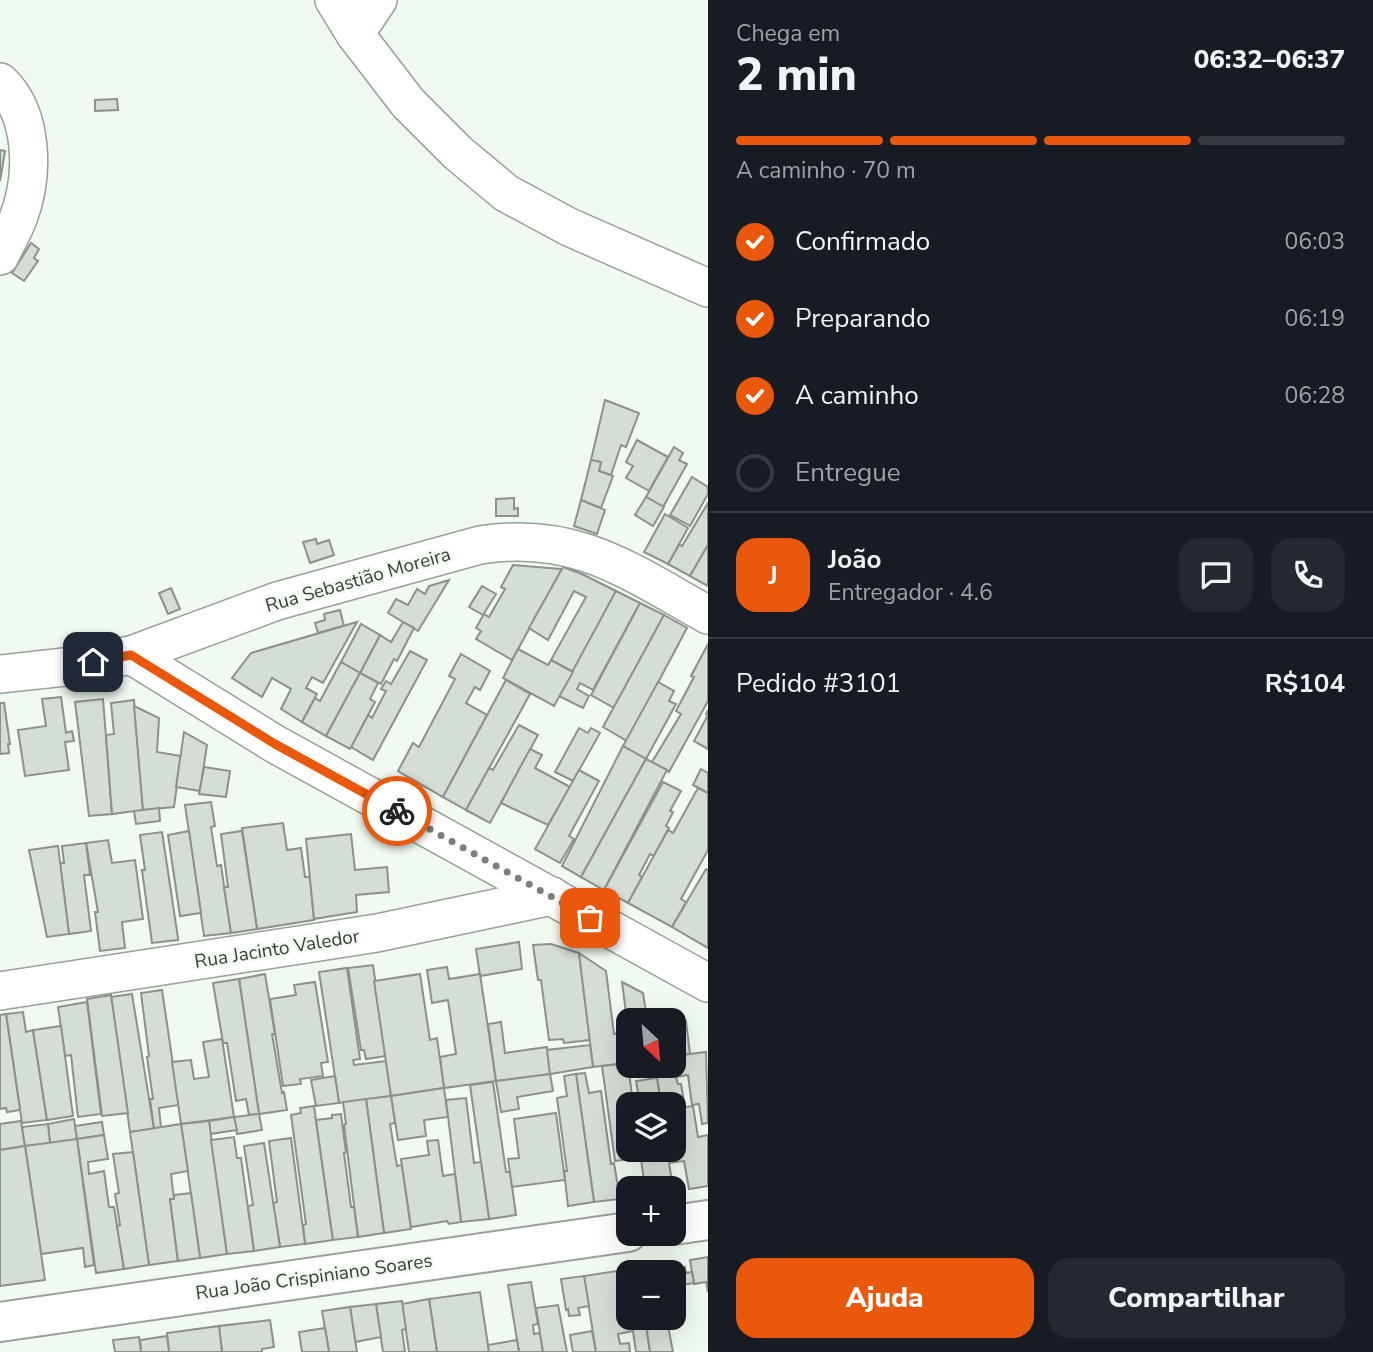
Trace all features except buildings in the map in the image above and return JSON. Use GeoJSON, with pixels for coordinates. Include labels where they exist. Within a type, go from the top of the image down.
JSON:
{"type":"FeatureCollection","features":[{"type":"Feature","properties":{"kind":"street"},"geometry":{"type":"LineString","coordinates":[[334,0],[355,34],[408,103],[458,153],[506,193],[569,227],[708,288]]}},
{"type":"Feature","properties":{"kind":"street"},"geometry":{"type":"LineString","coordinates":[[355,34],[378,0]]}},
{"type":"Feature","properties":{"kind":"street"},"geometry":{"type":"LineString","coordinates":[[0,82],[10,91],[25,127],[30,169],[19,216],[0,256]]}},
{"type":"Feature","properties":{"kind":"street","name":"Rua Sebastião Moreira"},"geometry":{"type":"LineString","coordinates":[[0,674],[74,666],[131,655],[277,601],[480,545],[508,540],[565,545],[599,556],[708,615]]}},
{"type":"Feature","properties":{"kind":"street"},"geometry":{"type":"LineString","coordinates":[[131,655],[275,744],[708,983]]}},
{"type":"Feature","properties":{"kind":"street","name":"Rua Jacinto Valedor"},"geometry":{"type":"LineString","coordinates":[[0,991],[377,933],[552,896]]}},
{"type":"Feature","properties":{"kind":"street"},"geometry":{"type":"LineString","coordinates":[[686,1223],[708,1220]]}},
{"type":"Feature","properties":{"kind":"street","name":"Rua João Crispiniano Soares"},"geometry":{"type":"LineString","coordinates":[[0,1322],[616,1234]]}},
{"type":"Feature","properties":{"kind":"way so far"},"geometry":{"type":"LineString","coordinates":[[397,811],[590,918]]}},
{"type":"Feature","properties":{"kind":"route"},"geometry":{"type":"LineString","coordinates":[[93,662],[131,655],[275,744],[397,811]]}}]}
